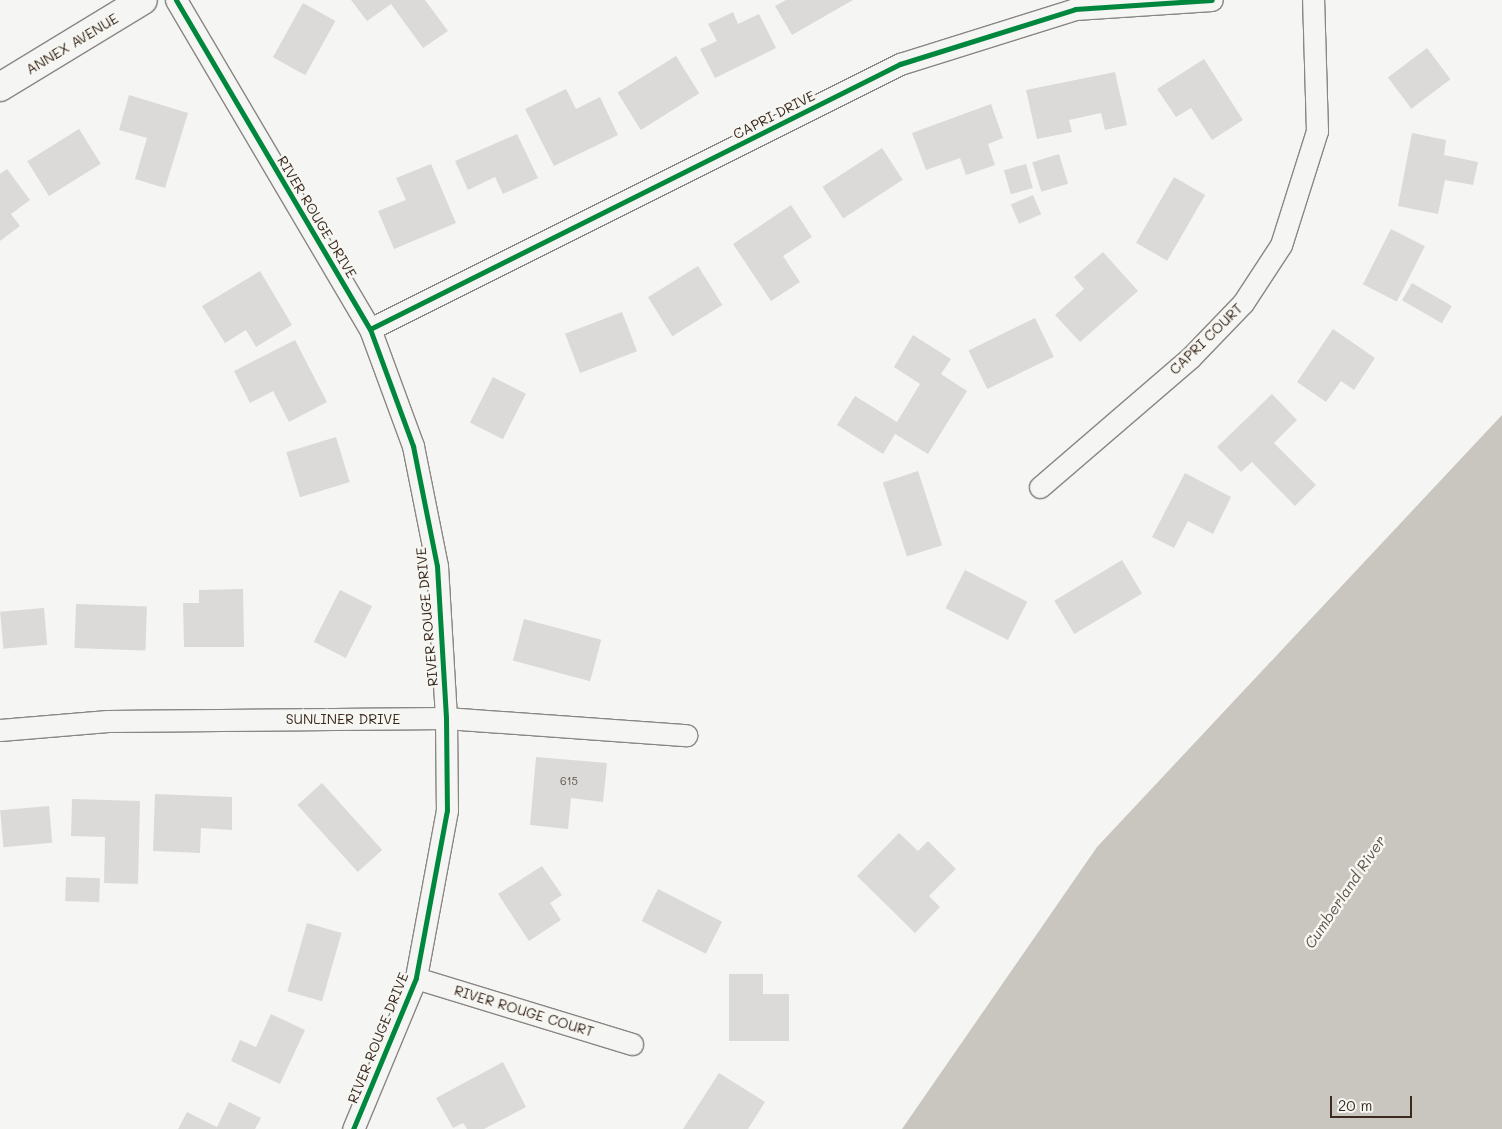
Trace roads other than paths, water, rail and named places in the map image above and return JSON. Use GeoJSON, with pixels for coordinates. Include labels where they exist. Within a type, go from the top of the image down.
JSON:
{"type":"FeatureCollection","features":[{"type":"Feature","properties":{"kind":"street","name":"ANNEX AVENUE"},"geometry":{"type":"LineString","coordinates":[[0,88],[143,0]]}},
{"type":"Feature","properties":{"kind":"street","name":"RIVER ROUGE DRIVE"},"geometry":{"type":"LineString","coordinates":[[176,0],[370,329],[413,446],[435,557],[446,718],[447,810],[416,978],[353,1129]]}},
{"type":"Feature","properties":{"kind":"street","name":"CAPRI DRIVE"},"geometry":{"type":"LineString","coordinates":[[370,329],[900,64],[1075,9],[1212,0]]}},
{"type":"Feature","properties":{"kind":"street","name":"CAPRI COURT"},"geometry":{"type":"LineString","coordinates":[[1040,487],[1190,358],[1243,303],[1281,245],[1317,131],[1313,0]]}},
{"type":"Feature","properties":{"kind":"street","name":"SUNLINER DRIVE"},"geometry":{"type":"LineString","coordinates":[[0,730],[108,721],[446,718],[686,735]]}},
{"type":"Feature","properties":{"kind":"street","name":"RIVER ROUGE COURT"},"geometry":{"type":"LineString","coordinates":[[416,978],[632,1044]]}},
{"type":"Feature","properties":{"kind":"water","name":"Cumberland River"},"geometry":{"type":"Polygon","coordinates":[[[1502,415],[1502,1129],[902,1129],[1097,847],[1502,415]]]}}]}
